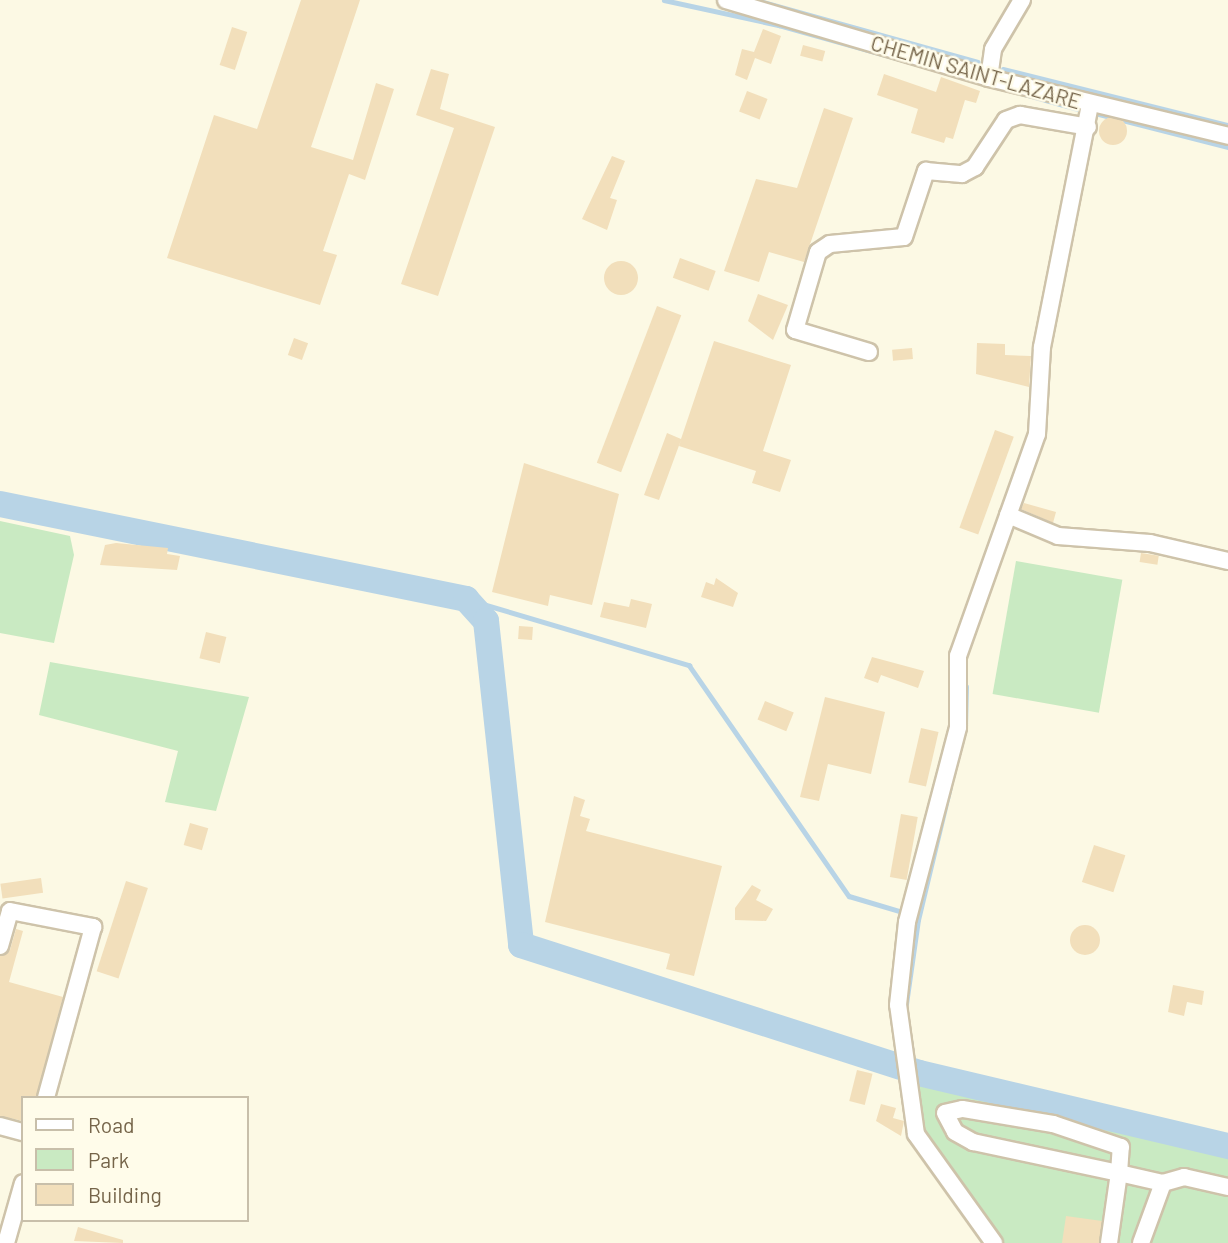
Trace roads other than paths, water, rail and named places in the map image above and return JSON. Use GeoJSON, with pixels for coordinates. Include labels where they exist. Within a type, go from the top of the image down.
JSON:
{"type":"FeatureCollection","features":[{"type":"Feature","properties":{"kind":"street","name":"CHEMIN SAINT-LAZARE"},"geometry":{"type":"LineString","coordinates":[[726,0],[989,78],[1228,136]]}},
{"type":"Feature","properties":{"kind":"street"},"geometry":{"type":"LineString","coordinates":[[989,78],[993,49],[1022,0]]}},
{"type":"Feature","properties":{"kind":"street"},"geometry":{"type":"LineString","coordinates":[[995,1243],[916,1134],[906,1079],[898,1004],[907,922],[958,727],[958,656],[1037,434],[1042,347],[1088,127],[1090,104]]}},
{"type":"Feature","properties":{"kind":"street"},"geometry":{"type":"LineString","coordinates":[[869,352],[794,330],[818,252],[830,244],[904,237],[926,172],[962,174],[975,167],[1006,120],[1020,115],[1088,127]]}},
{"type":"Feature","properties":{"kind":"street"},"geometry":{"type":"LineString","coordinates":[[1008,515],[1058,536],[1150,543],[1228,561]]}},
{"type":"Feature","properties":{"kind":"street"},"geometry":{"type":"LineString","coordinates":[[0,946],[10,911],[93,927],[47,1096]]}},
{"type":"Feature","properties":{"kind":"street"},"geometry":{"type":"LineString","coordinates":[[1109,1243],[1119,1172],[1121,1147],[1076,1132],[962,1109],[945,1113],[955,1132],[973,1142],[1119,1172],[1163,1182],[1184,1177],[1228,1188]]}},
{"type":"Feature","properties":{"kind":"street"},"geometry":{"type":"LineString","coordinates":[[0,1126],[21,1131]]}},
{"type":"Feature","properties":{"kind":"street"},"geometry":{"type":"LineString","coordinates":[[1141,1243],[1163,1182]]}},
{"type":"Feature","properties":{"kind":"street"},"geometry":{"type":"LineString","coordinates":[[6,1243],[21,1190]]}},
{"type":"Feature","properties":{"kind":"waterway"},"geometry":{"type":"LineString","coordinates":[[664,0],[779,25],[1077,109]]}},
{"type":"Feature","properties":{"kind":"waterway"},"geometry":{"type":"LineString","coordinates":[[756,0],[978,62]]}},
{"type":"Feature","properties":{"kind":"waterway"},"geometry":{"type":"LineString","coordinates":[[1003,69],[1228,125]]}},
{"type":"Feature","properties":{"kind":"waterway"},"geometry":{"type":"LineString","coordinates":[[1099,114],[1228,147]]}},
{"type":"Feature","properties":{"kind":"waterway"},"geometry":{"type":"LineString","coordinates":[[0,504],[466,599],[486,621],[521,945],[919,1073],[1228,1146]]}},
{"type":"Feature","properties":{"kind":"waterway"},"geometry":{"type":"LineString","coordinates":[[466,599],[689,665],[849,896],[903,912]]}},
{"type":"Feature","properties":{"kind":"waterway"},"geometry":{"type":"LineString","coordinates":[[965,727],[966,687]]}},
{"type":"Feature","properties":{"kind":"waterway"},"geometry":{"type":"LineString","coordinates":[[906,1004],[918,920],[950,787]]}},
{"type":"Feature","properties":{"kind":"waterway"},"geometry":{"type":"LineString","coordinates":[[910,1037],[912,1050]]}}]}
